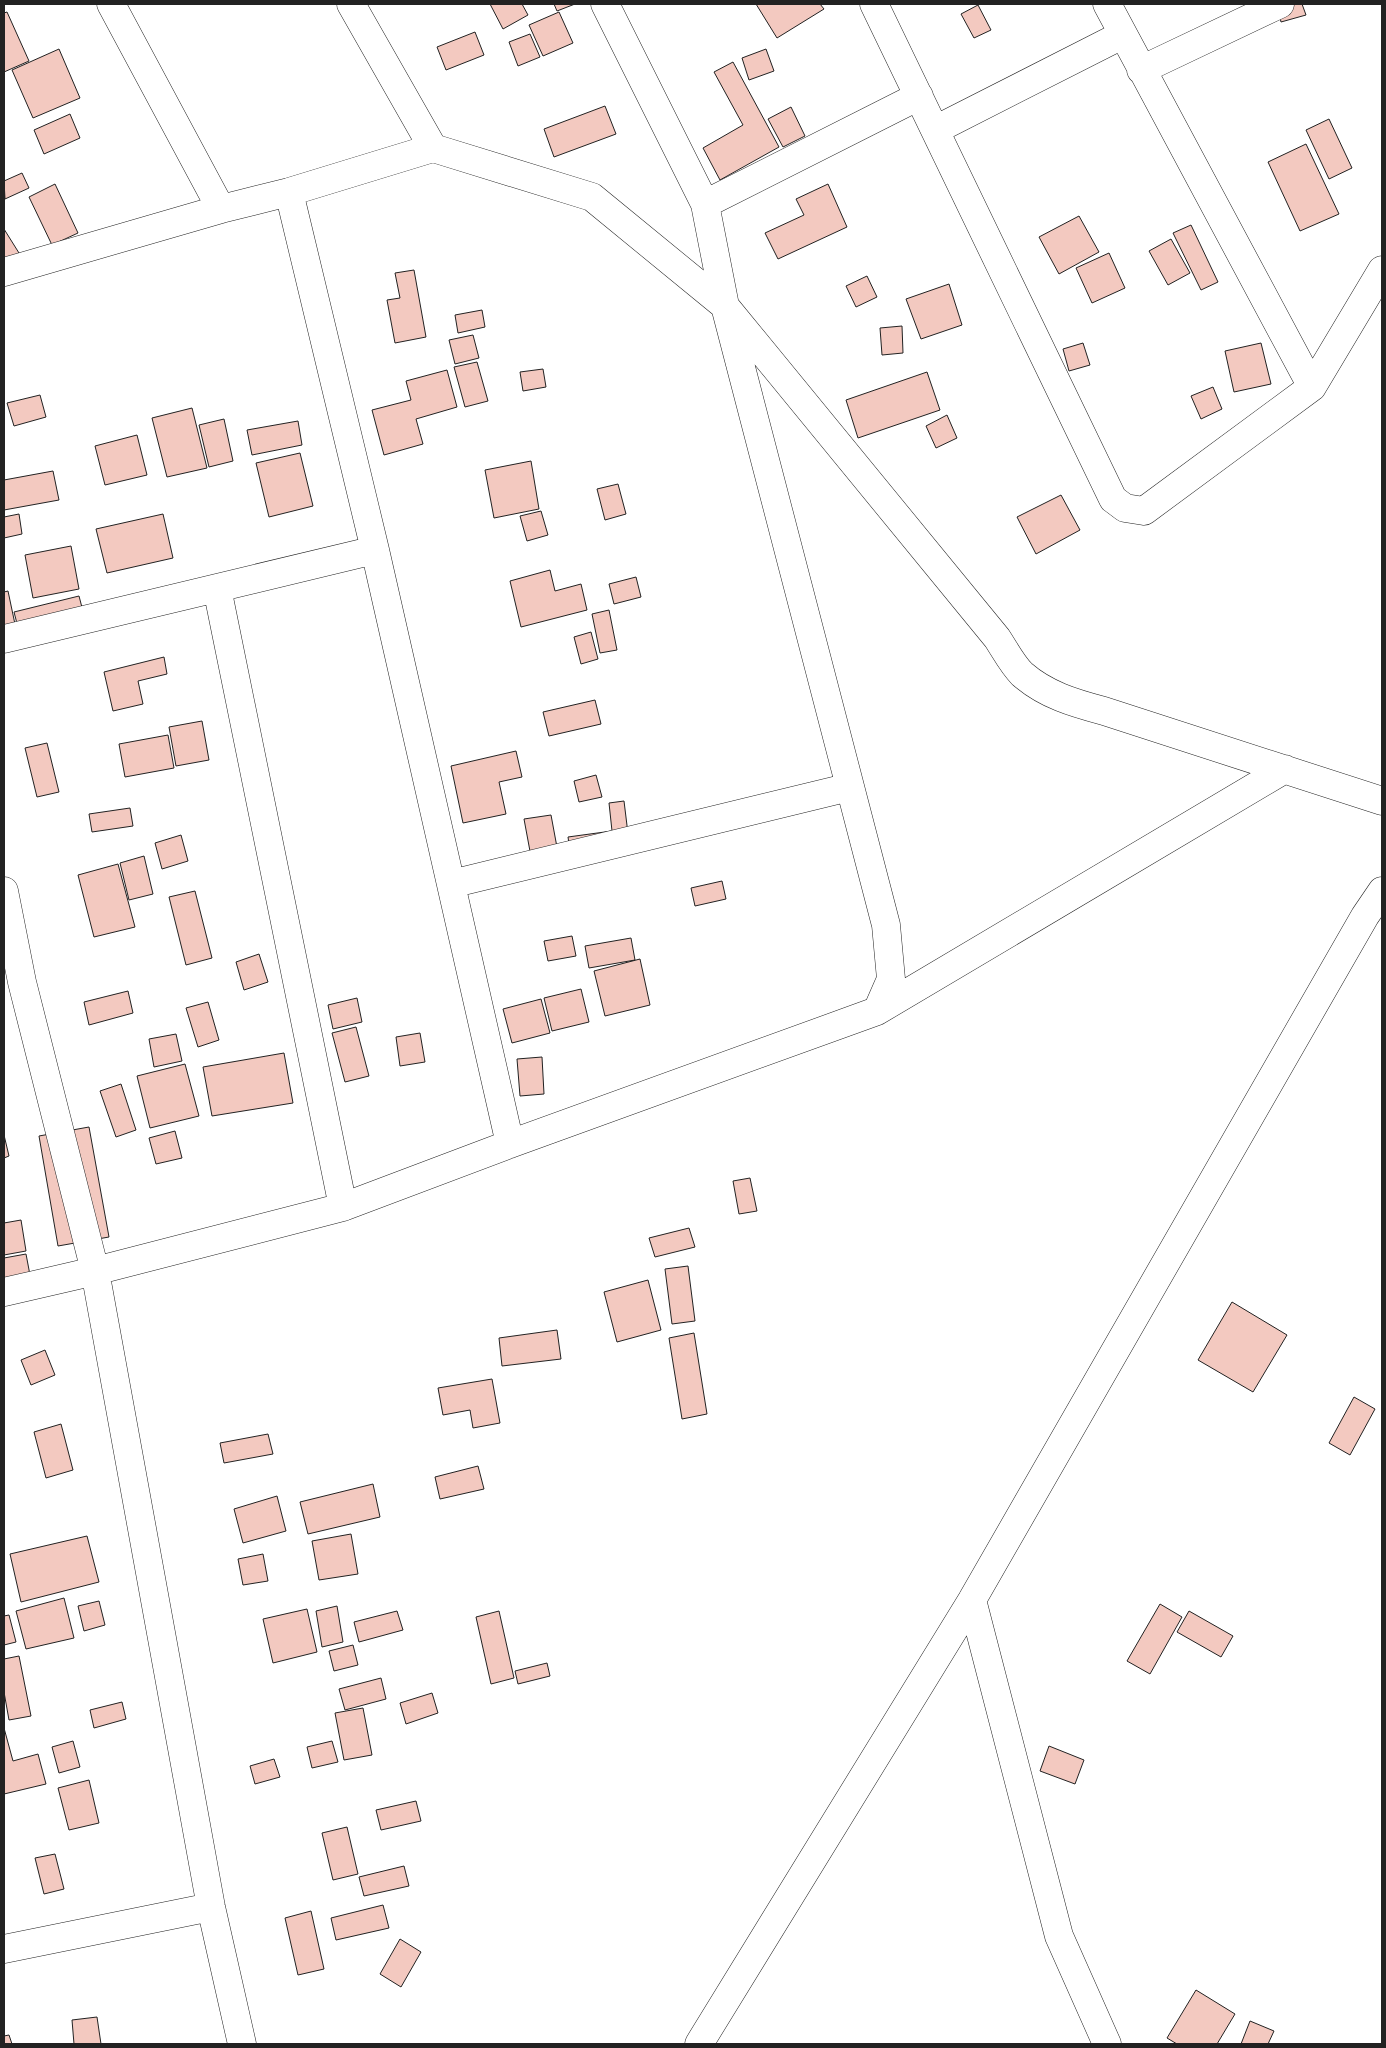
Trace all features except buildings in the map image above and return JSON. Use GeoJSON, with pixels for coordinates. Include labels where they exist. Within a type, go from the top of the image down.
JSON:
{"type":"FeatureCollection","features":[{"type":"Feature","properties":{"kind":"street"},"geometry":{"type":"LineString","coordinates":[[111,4],[221,209]]}},
{"type":"Feature","properties":{"kind":"street"},"geometry":{"type":"LineString","coordinates":[[351,4],[433,148]]}},
{"type":"Feature","properties":{"kind":"street"},"geometry":{"type":"LineString","coordinates":[[605,4],[705,204],[725,306],[886,925],[891,979],[877,1011]]}},
{"type":"Feature","properties":{"kind":"street"},"geometry":{"type":"LineString","coordinates":[[874,4],[1114,499],[1125,508],[1144,512],[1312,386],[1382,270]]}},
{"type":"Feature","properties":{"kind":"street"},"geometry":{"type":"LineString","coordinates":[[1107,4],[1312,386]]}},
{"type":"Feature","properties":{"kind":"street"},"geometry":{"type":"LineString","coordinates":[[1141,70],[1280,4]]}},
{"type":"Feature","properties":{"kind":"street"},"geometry":{"type":"LineString","coordinates":[[935,130],[1122,35]]}},
{"type":"Feature","properties":{"kind":"street"},"geometry":{"type":"LineString","coordinates":[[705,204],[919,96]]}},
{"type":"Feature","properties":{"kind":"street"},"geometry":{"type":"LineString","coordinates":[[4,272],[221,209],[289,192],[433,148],[592,198],[725,306],[997,638],[1021,673],[1044,690],[1067,702],[1104,711],[1382,801]]}},
{"type":"Feature","properties":{"kind":"street"},"geometry":{"type":"LineString","coordinates":[[289,192],[375,550],[510,1144]]}},
{"type":"Feature","properties":{"kind":"street"},"geometry":{"type":"LineString","coordinates":[[4,640],[375,550]]}},
{"type":"Feature","properties":{"kind":"street"},"geometry":{"type":"LineString","coordinates":[[217,588],[343,1207]]}},
{"type":"Feature","properties":{"kind":"street"},"geometry":{"type":"LineString","coordinates":[[4,1292],[95,1271],[343,1207],[510,1144],[877,1011],[1285,769]]}},
{"type":"Feature","properties":{"kind":"street"},"geometry":{"type":"LineString","coordinates":[[451,884],[850,787]]}},
{"type":"Feature","properties":{"kind":"street"},"geometry":{"type":"LineString","coordinates":[[4,891],[13,984],[95,1271],[211,1907],[242,2044]]}},
{"type":"Feature","properties":{"kind":"street"},"geometry":{"type":"LineString","coordinates":[[699,2044],[972,1600],[1350,942],[1382,891]]}},
{"type":"Feature","properties":{"kind":"street"},"geometry":{"type":"LineString","coordinates":[[972,1600],[1059,1936],[1107,2044]]}},
{"type":"Feature","properties":{"kind":"street"},"geometry":{"type":"LineString","coordinates":[[4,1948],[211,1907]]}}]}
